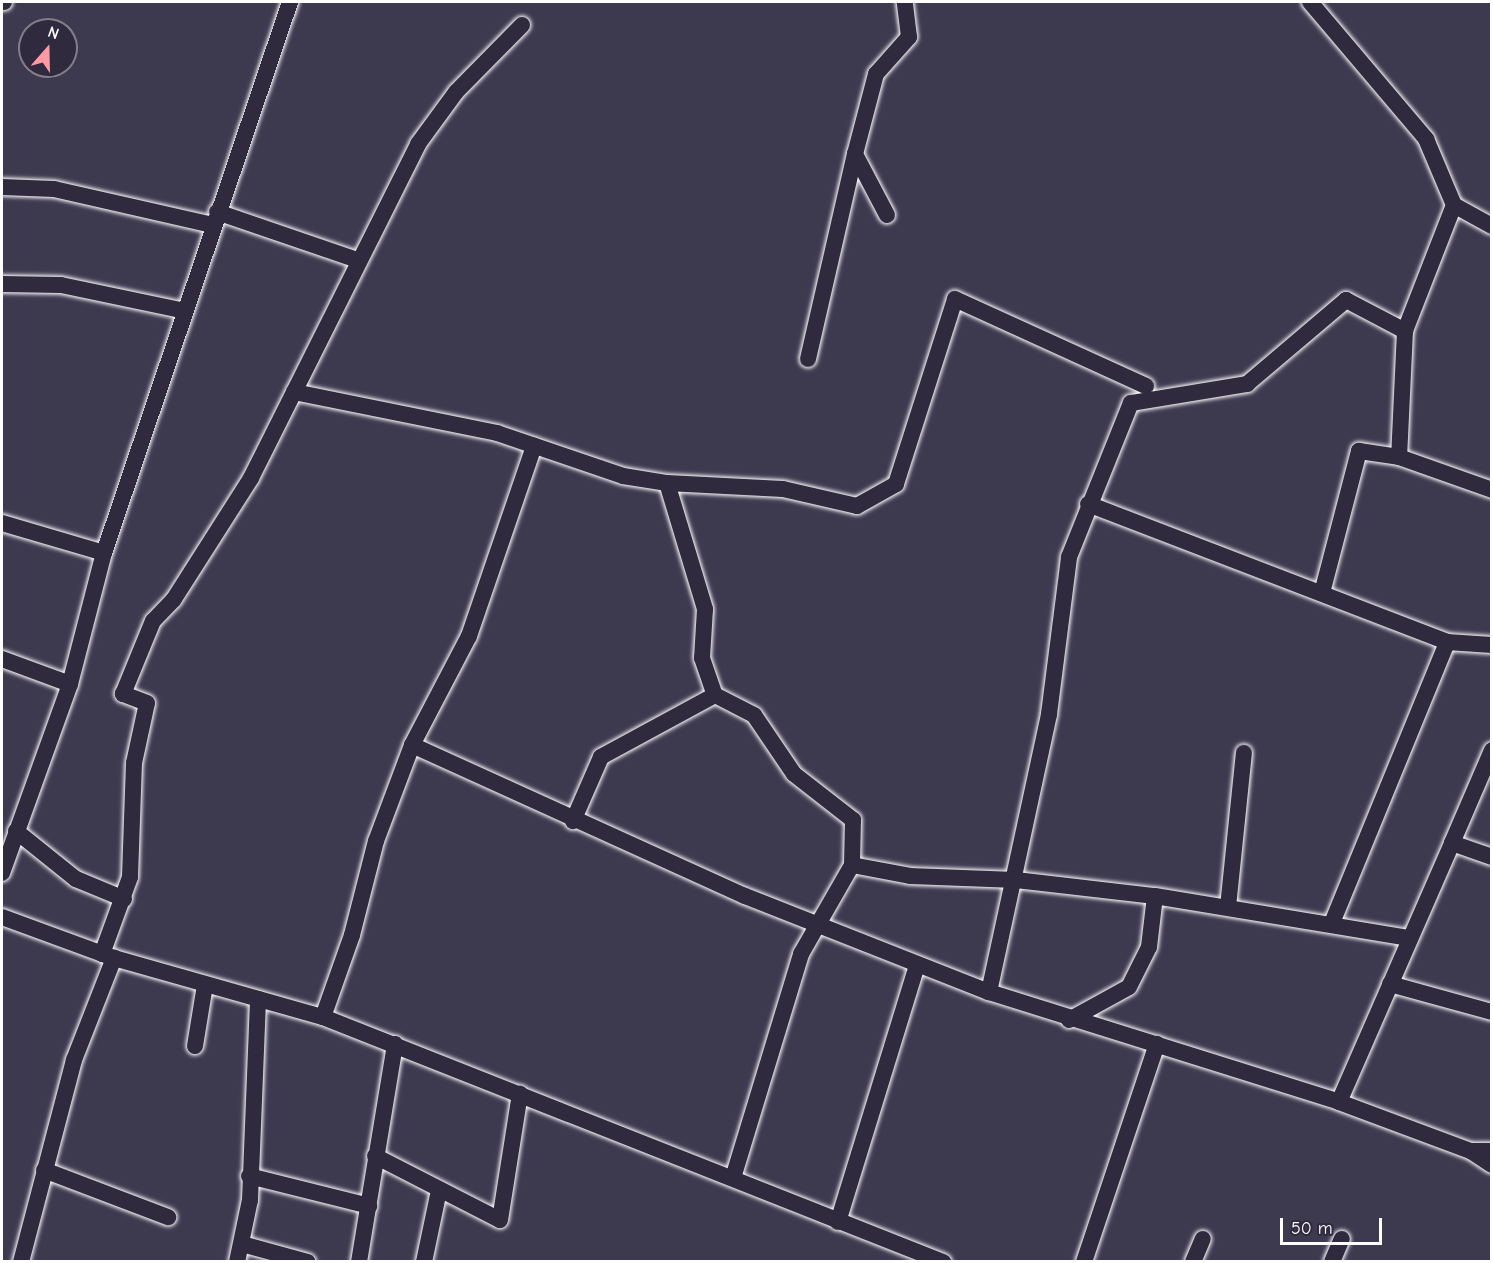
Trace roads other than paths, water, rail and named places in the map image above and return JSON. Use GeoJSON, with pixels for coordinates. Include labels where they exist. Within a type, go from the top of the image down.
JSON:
{"type":"FeatureCollection","features":[{"type":"Feature","properties":{"kind":"street"},"geometry":{"type":"LineString","coordinates":[[2,873],[70,684],[104,553],[215,218],[290,2]]}},
{"type":"Feature","properties":{"kind":"street"},"geometry":{"type":"LineString","coordinates":[[808,359],[855,154],[876,74],[909,37],[905,2]]}},
{"type":"Feature","properties":{"kind":"street"},"geometry":{"type":"LineString","coordinates":[[1310,2],[1426,139],[1454,205],[1491,226]]}},
{"type":"Feature","properties":{"kind":"street"},"geometry":{"type":"LineString","coordinates":[[21,1262],[74,1060],[124,899],[132,848],[134,763],[147,703],[123,694],[153,621],[174,599],[251,478],[357,260],[418,144],[456,92],[522,25]]}},
{"type":"Feature","properties":{"kind":"street"},"geometry":{"type":"LineString","coordinates":[[855,154],[887,215]]}},
{"type":"Feature","properties":{"kind":"street"},"geometry":{"type":"LineString","coordinates":[[2,187],[54,189],[215,218],[357,260]]}},
{"type":"Feature","properties":{"kind":"street"},"geometry":{"type":"LineString","coordinates":[[1399,457],[1405,331],[1454,205]]}},
{"type":"Feature","properties":{"kind":"street"},"geometry":{"type":"LineString","coordinates":[[2,284],[61,285],[185,310]]}},
{"type":"Feature","properties":{"kind":"street"},"geometry":{"type":"LineString","coordinates":[[294,392],[534,446],[623,476],[667,483],[783,489],[857,506],[896,484],[955,299],[1146,386]]}},
{"type":"Feature","properties":{"kind":"street"},"geometry":{"type":"LineString","coordinates":[[989,992],[1016,880],[1049,714],[1069,557],[1088,504],[1131,403],[1247,384],[1346,300],[1405,331]]}},
{"type":"Feature","properties":{"kind":"street"},"geometry":{"type":"LineString","coordinates":[[323,1017],[352,935],[376,841],[412,745],[469,636],[534,446]]}},
{"type":"Feature","properties":{"kind":"street"},"geometry":{"type":"LineString","coordinates":[[1322,593],[1353,459],[1359,451],[1399,457],[1491,490]]}},
{"type":"Feature","properties":{"kind":"street"},"geometry":{"type":"LineString","coordinates":[[667,483],[705,609],[702,658],[715,695],[754,715],[794,774],[853,820],[852,865],[820,928],[801,954],[733,1178]]}},
{"type":"Feature","properties":{"kind":"street"},"geometry":{"type":"LineString","coordinates":[[1088,504],[1447,642],[1491,645]]}},
{"type":"Feature","properties":{"kind":"street"},"geometry":{"type":"LineString","coordinates":[[2,523],[104,553]]}},
{"type":"Feature","properties":{"kind":"street"},"geometry":{"type":"LineString","coordinates":[[1332,923],[1447,642]]}},
{"type":"Feature","properties":{"kind":"street"},"geometry":{"type":"LineString","coordinates":[[2,659],[70,684]]}},
{"type":"Feature","properties":{"kind":"street"},"geometry":{"type":"LineString","coordinates":[[573,820],[601,758],[715,695]]}},
{"type":"Feature","properties":{"kind":"street"},"geometry":{"type":"LineString","coordinates":[[412,745],[573,820],[820,928],[1069,1020],[1157,1044],[1339,1102],[1471,1152],[1491,1165]]}},
{"type":"Feature","properties":{"kind":"street"},"geometry":{"type":"LineString","coordinates":[[1228,907],[1244,753]]}},
{"type":"Feature","properties":{"kind":"street"},"geometry":{"type":"LineString","coordinates":[[1339,1102],[1489,760]]}},
{"type":"Feature","properties":{"kind":"street"},"geometry":{"type":"LineString","coordinates":[[16,831],[76,879],[124,899]]}},
{"type":"Feature","properties":{"kind":"street"},"geometry":{"type":"LineString","coordinates":[[1452,843],[1491,857]]}},
{"type":"Feature","properties":{"kind":"street"},"geometry":{"type":"LineString","coordinates":[[852,865],[910,876],[1016,880],[1155,896],[1332,923],[1410,938]]}},
{"type":"Feature","properties":{"kind":"street"},"geometry":{"type":"LineString","coordinates":[[1069,1020],[1129,987],[1149,947],[1155,896]]}},
{"type":"Feature","properties":{"kind":"street"},"geometry":{"type":"LineString","coordinates":[[2,916],[108,956],[323,1017],[943,1262]]}},
{"type":"Feature","properties":{"kind":"street"},"geometry":{"type":"LineString","coordinates":[[838,1222],[917,965]]}},
{"type":"Feature","properties":{"kind":"street"},"geometry":{"type":"LineString","coordinates":[[1390,984],[1491,1012]]}},
{"type":"Feature","properties":{"kind":"street"},"geometry":{"type":"LineString","coordinates":[[195,1046],[205,985]]}},
{"type":"Feature","properties":{"kind":"street"},"geometry":{"type":"LineString","coordinates":[[237,1262],[242,1244],[249,1176],[258,999]]}},
{"type":"Feature","properties":{"kind":"street"},"geometry":{"type":"LineString","coordinates":[[359,1262],[395,1044]]}},
{"type":"Feature","properties":{"kind":"street"},"geometry":{"type":"LineString","coordinates":[[1084,1262],[1157,1044]]}},
{"type":"Feature","properties":{"kind":"street"},"geometry":{"type":"LineString","coordinates":[[375,1156],[500,1220],[520,1094]]}},
{"type":"Feature","properties":{"kind":"street"},"geometry":{"type":"LineString","coordinates":[[1471,1152],[1491,1151]]}},
{"type":"Feature","properties":{"kind":"street"},"geometry":{"type":"LineString","coordinates":[[44,1170],[168,1216]]}},
{"type":"Feature","properties":{"kind":"street"},"geometry":{"type":"LineString","coordinates":[[249,1176],[369,1206]]}},
{"type":"Feature","properties":{"kind":"street"},"geometry":{"type":"LineString","coordinates":[[424,1262],[439,1190]]}},
{"type":"Feature","properties":{"kind":"street"},"geometry":{"type":"LineString","coordinates":[[1193,1262],[1203,1239]]}},
{"type":"Feature","properties":{"kind":"street"},"geometry":{"type":"LineString","coordinates":[[1332,1262],[1342,1239]]}},
{"type":"Feature","properties":{"kind":"street"},"geometry":{"type":"LineString","coordinates":[[242,1244],[308,1262]]}}]}
